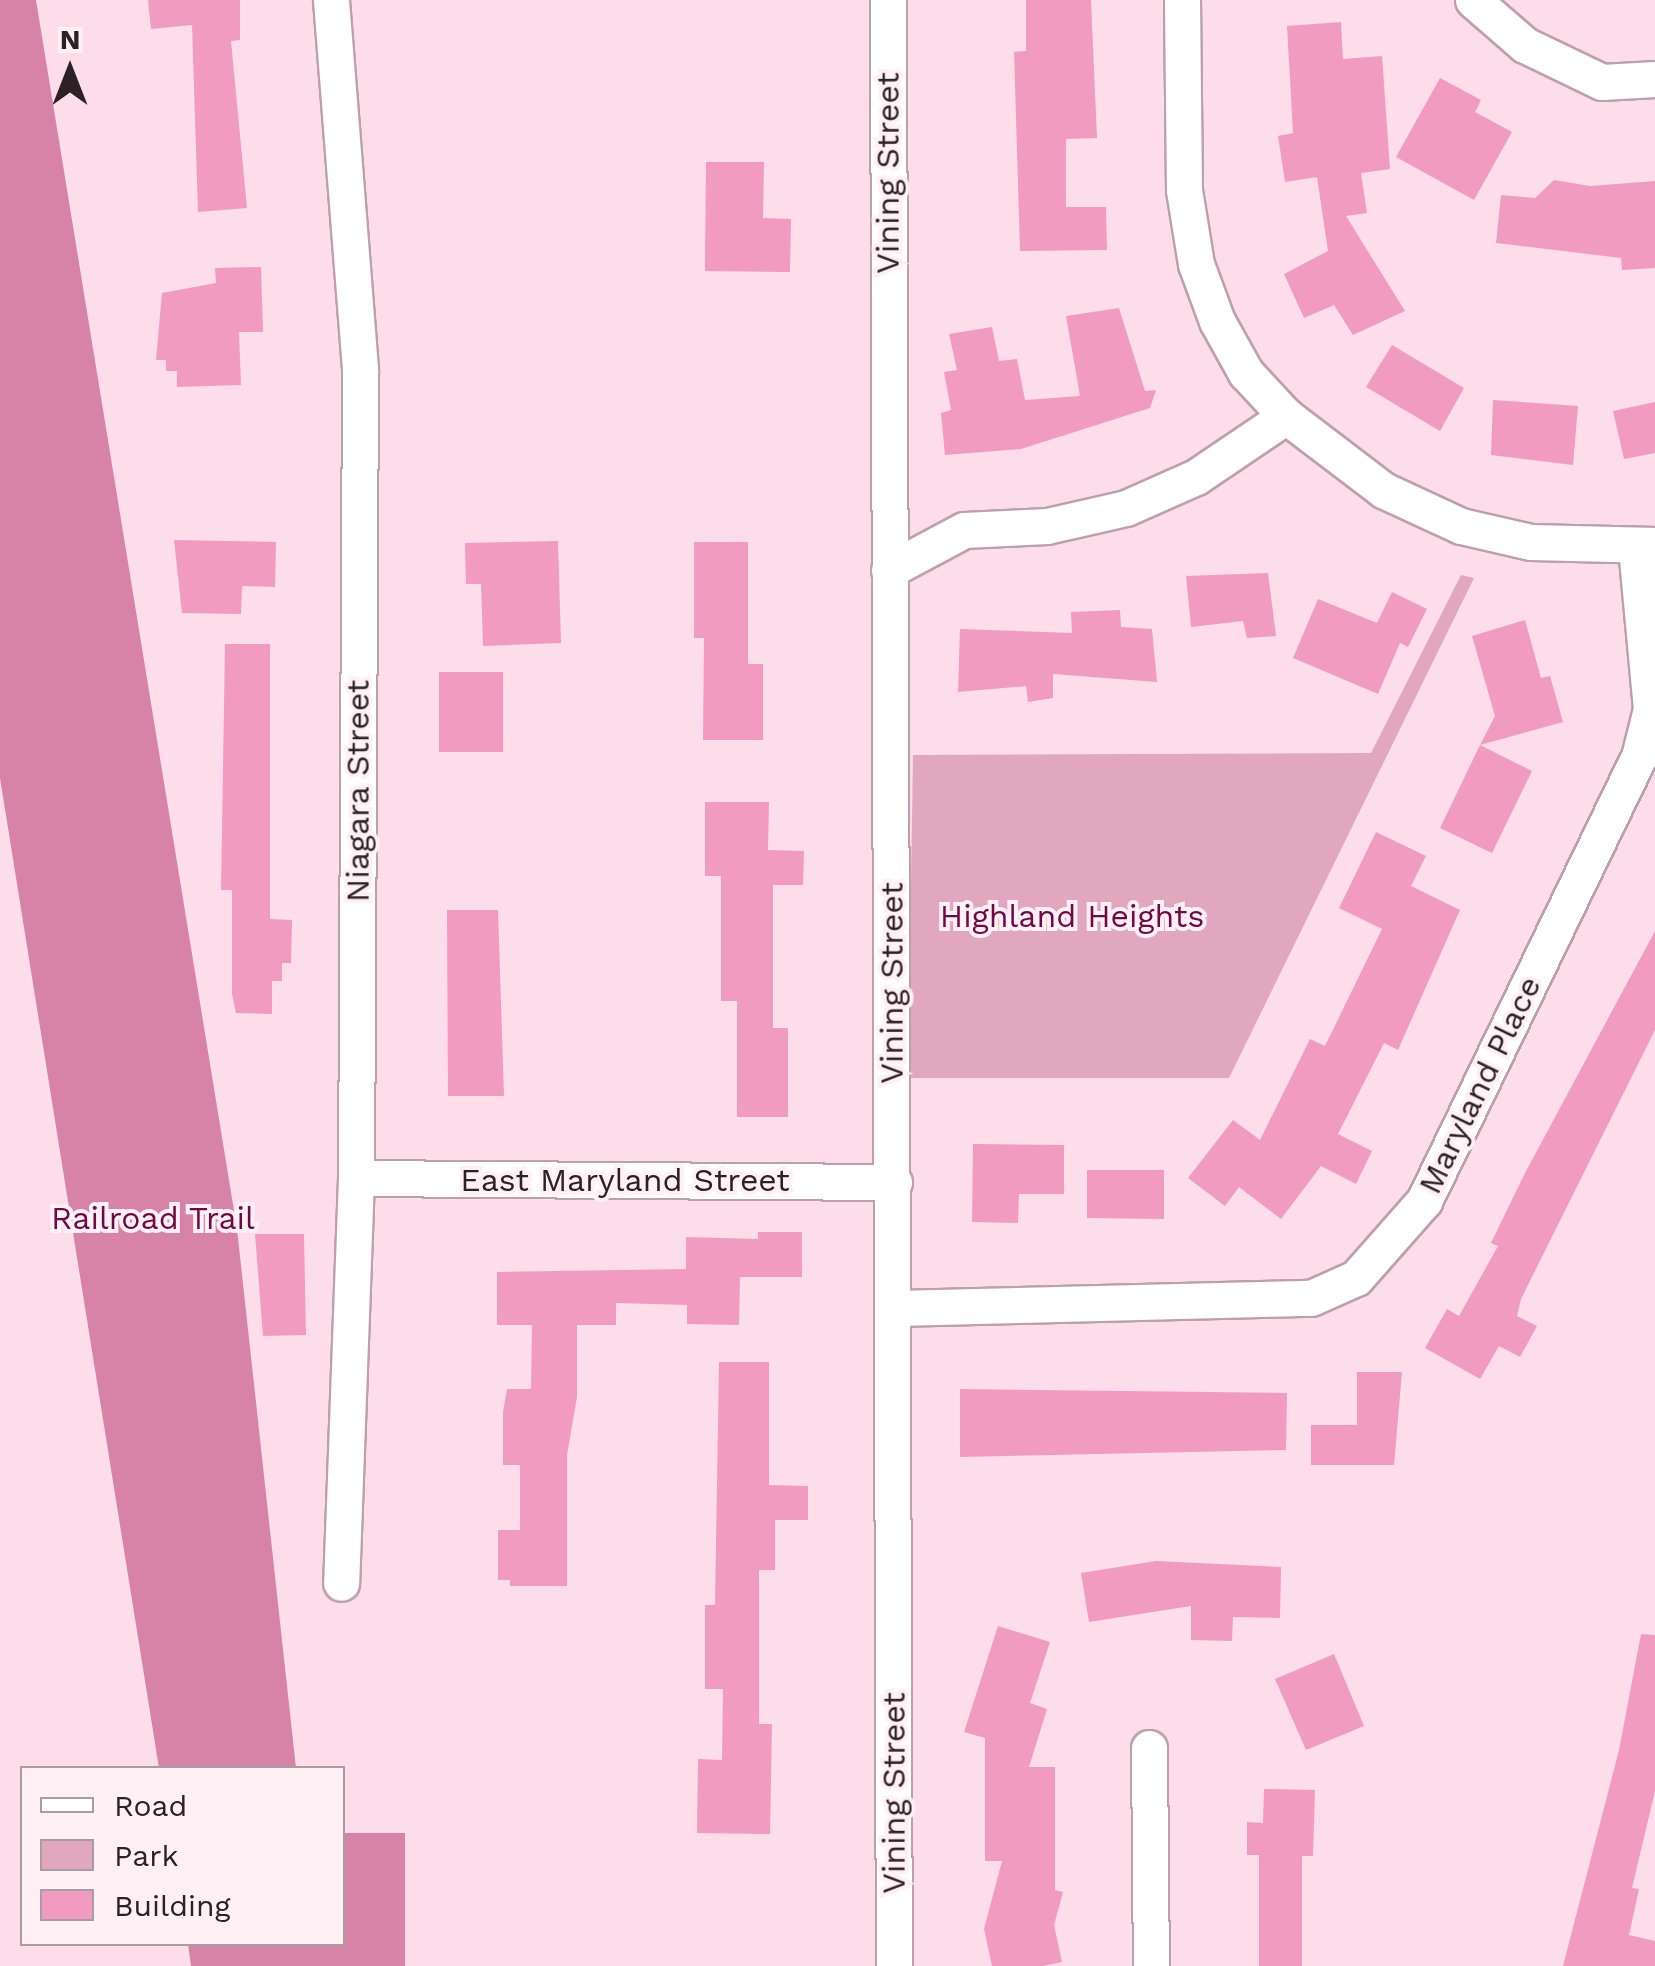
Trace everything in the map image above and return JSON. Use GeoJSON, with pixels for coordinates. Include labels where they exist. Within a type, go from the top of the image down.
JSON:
{"type":"FeatureCollection","features":[{"type":"Feature","properties":{"kind":"street","name":"Niagara Street"},"geometry":{"type":"LineString","coordinates":[[331,0],[360,370],[356,1178],[341,1583]]}},
{"type":"Feature","properties":{"kind":"street","name":"Vining Street"},"geometry":{"type":"LineString","coordinates":[[888,0],[896,1308],[894,1966]]}},
{"type":"Feature","properties":{"kind":"street"},"geometry":{"type":"LineString","coordinates":[[1182,0],[1184,190],[1196,264],[1217,321],[1246,373],[1286,416],[1383,490],[1460,526],[1531,542],[1645,546]]}},
{"type":"Feature","properties":{"kind":"street"},"geometry":{"type":"LineString","coordinates":[[1473,0],[1525,45],[1602,82],[1655,80]]}},
{"type":"Feature","properties":{"kind":"street"},"geometry":{"type":"LineString","coordinates":[[889,570],[964,530],[1047,526],[1126,508],[1196,477],[1286,416]]}},
{"type":"Feature","properties":{"kind":"street","name":"Maryland Place"},"geometry":{"type":"LineString","coordinates":[[896,1308],[1311,1298],[1367,1266],[1424,1201],[1639,757],[1651,709],[1645,546]]}},
{"type":"Feature","properties":{"kind":"street","name":"East Maryland Street"},"geometry":{"type":"LineString","coordinates":[[356,1178],[894,1182]]}},
{"type":"Feature","properties":{"kind":"street"},"geometry":{"type":"LineString","coordinates":[[1149,1748],[1150,1966]]}},
{"type":"Feature","properties":{"kind":"green space","name":"Railroad Trail"},"geometry":{"type":"Polygon","coordinates":[[[0,0],[36,0],[237,1229],[296,1766],[159,1766],[0,778],[0,0]]]}},
{"type":"Feature","properties":{"kind":"green space","name":"Highland Heights"},"geometry":{"type":"Polygon","coordinates":[[[1461,575],[1474,578],[1229,1078],[908,1078],[913,755],[1371,753],[1461,575]]]}},
{"type":"Feature","properties":{"kind":"green space"},"geometry":{"type":"Polygon","coordinates":[[[345,1833],[405,1833],[405,1966],[191,1966],[188,1946],[345,1946],[345,1833]]]}},
{"type":"Feature","properties":{"kind":"building"},"geometry":{"type":"Polygon","coordinates":[[[148,0],[240,0],[240,40],[231,41],[247,208],[198,212],[192,25],[151,29],[148,0]]]}},
{"type":"Feature","properties":{"kind":"building"},"geometry":{"type":"Polygon","coordinates":[[[1026,0],[1091,0],[1097,138],[1066,139],[1066,207],[1106,207],[1107,250],[1020,251],[1014,52],[1026,51],[1026,0]]]}},
{"type":"Feature","properties":{"kind":"building"},"geometry":{"type":"Polygon","coordinates":[[[1341,22],[1343,59],[1382,56],[1390,169],[1361,173],[1367,213],[1346,216],[1405,311],[1353,335],[1334,305],[1304,318],[1284,274],[1328,251],[1317,177],[1285,182],[1278,136],[1293,133],[1287,26],[1341,22]]]}},
{"type":"Feature","properties":{"kind":"building"},"geometry":{"type":"Polygon","coordinates":[[[1440,78],[1481,100],[1475,112],[1512,132],[1474,200],[1396,157],[1440,78]]]}},
{"type":"Feature","properties":{"kind":"building"},"geometry":{"type":"Polygon","coordinates":[[[706,162],[764,162],[763,218],[791,219],[790,272],[705,271],[706,162]]]}},
{"type":"Feature","properties":{"kind":"building"},"geometry":{"type":"Polygon","coordinates":[[[1554,180],[1590,186],[1655,181],[1655,268],[1622,270],[1621,258],[1496,243],[1501,195],[1535,198],[1554,180]]]}},
{"type":"Feature","properties":{"kind":"building"},"geometry":{"type":"Polygon","coordinates":[[[261,267],[263,332],[239,332],[241,385],[177,387],[177,371],[166,371],[166,360],[156,360],[162,293],[216,283],[215,268],[261,267]]]}},
{"type":"Feature","properties":{"kind":"building"},"geometry":{"type":"Polygon","coordinates":[[[1119,308],[1145,391],[1156,390],[1150,408],[1021,449],[945,455],[941,413],[951,410],[944,372],[957,370],[949,334],[992,327],[999,361],[1017,359],[1025,400],[1080,396],[1066,316],[1119,308]]]}},
{"type":"Feature","properties":{"kind":"building"},"geometry":{"type":"Polygon","coordinates":[[[1392,345],[1464,388],[1440,431],[1366,387],[1392,345]]]}},
{"type":"Feature","properties":{"kind":"building"},"geometry":{"type":"Polygon","coordinates":[[[1493,400],[1578,406],[1573,465],[1491,455],[1493,400]]]}},
{"type":"Feature","properties":{"kind":"building"},"geometry":{"type":"Polygon","coordinates":[[[1655,402],[1655,453],[1624,459],[1613,411],[1655,402]]]}},
{"type":"Feature","properties":{"kind":"building"},"geometry":{"type":"Polygon","coordinates":[[[174,540],[276,542],[275,587],[242,586],[241,614],[182,613],[174,540]]]}},
{"type":"Feature","properties":{"kind":"building"},"geometry":{"type":"Polygon","coordinates":[[[558,541],[561,643],[483,646],[481,584],[466,584],[465,543],[558,541]]]}},
{"type":"Feature","properties":{"kind":"building"},"geometry":{"type":"Polygon","coordinates":[[[694,542],[748,542],[748,664],[763,664],[763,740],[703,740],[704,638],[694,638],[694,542]]]}},
{"type":"Feature","properties":{"kind":"building"},"geometry":{"type":"Polygon","coordinates":[[[1268,573],[1276,636],[1247,638],[1243,621],[1191,627],[1186,576],[1268,573]]]}},
{"type":"Feature","properties":{"kind":"building"},"geometry":{"type":"Polygon","coordinates":[[[1392,592],[1427,609],[1408,647],[1400,643],[1378,694],[1293,658],[1318,599],[1377,623],[1392,592]]]}},
{"type":"Feature","properties":{"kind":"building"},"geometry":{"type":"Polygon","coordinates":[[[1120,610],[1121,627],[1152,629],[1157,682],[1053,674],[1053,698],[1028,702],[1026,686],[958,692],[960,629],[1072,633],[1071,612],[1120,610]]]}},
{"type":"Feature","properties":{"kind":"building"},"geometry":{"type":"Polygon","coordinates":[[[1525,620],[1541,678],[1550,676],[1563,722],[1480,745],[1495,716],[1472,636],[1525,620]]]}},
{"type":"Feature","properties":{"kind":"building"},"geometry":{"type":"Polygon","coordinates":[[[225,644],[270,644],[270,919],[292,920],[291,963],[282,963],[282,981],[272,981],[272,1014],[236,1013],[232,994],[232,890],[221,890],[225,644]]]}},
{"type":"Feature","properties":{"kind":"building"},"geometry":{"type":"Polygon","coordinates":[[[439,672],[503,672],[503,752],[439,752],[439,672]]]}},
{"type":"Feature","properties":{"kind":"building"},"geometry":{"type":"Polygon","coordinates":[[[1480,745],[1532,771],[1492,853],[1440,828],[1480,745]]]}},
{"type":"Feature","properties":{"kind":"building"},"geometry":{"type":"Polygon","coordinates":[[[705,802],[769,802],[768,850],[804,851],[803,885],[773,885],[773,1028],[788,1028],[788,1117],[737,1117],[737,1001],[721,1001],[721,876],[705,876],[705,802]]]}},
{"type":"Feature","properties":{"kind":"building"},"geometry":{"type":"Polygon","coordinates":[[[1376,832],[1426,856],[1411,886],[1460,910],[1398,1050],[1384,1043],[1338,1134],[1372,1151],[1356,1184],[1321,1166],[1281,1219],[1239,1187],[1225,1206],[1188,1178],[1233,1120],[1260,1140],[1310,1039],[1325,1046],[1382,929],[1339,908],[1376,832]]]}},
{"type":"Feature","properties":{"kind":"building"},"geometry":{"type":"Polygon","coordinates":[[[447,910],[498,910],[504,1096],[448,1096],[447,910]]]}},
{"type":"Feature","properties":{"kind":"building"},"geometry":{"type":"Polygon","coordinates":[[[1655,931],[1655,1030],[1521,1299],[1517,1316],[1537,1326],[1520,1357],[1499,1346],[1480,1379],[1425,1348],[1447,1309],[1459,1316],[1498,1246],[1491,1243],[1525,1173],[1655,931]]]}},
{"type":"Feature","properties":{"kind":"building"},"geometry":{"type":"Polygon","coordinates":[[[973,1144],[1064,1145],[1064,1194],[1019,1194],[1018,1223],[972,1222],[973,1144]]]}},
{"type":"Feature","properties":{"kind":"building"},"geometry":{"type":"Polygon","coordinates":[[[1087,1170],[1164,1170],[1164,1219],[1087,1218],[1087,1170]]]}},
{"type":"Feature","properties":{"kind":"building"},"geometry":{"type":"Polygon","coordinates":[[[758,1232],[802,1232],[802,1277],[740,1277],[739,1325],[687,1324],[687,1305],[616,1303],[616,1325],[577,1325],[577,1397],[567,1455],[567,1586],[510,1586],[510,1580],[498,1580],[498,1530],[520,1530],[520,1465],[503,1465],[503,1412],[507,1389],[531,1389],[532,1325],[497,1325],[497,1272],[686,1269],[686,1237],[758,1239],[758,1232]]]}},
{"type":"Feature","properties":{"kind":"building"},"geometry":{"type":"Polygon","coordinates":[[[255,1234],[304,1234],[306,1335],[263,1336],[255,1234]]]}},
{"type":"Feature","properties":{"kind":"building"},"geometry":{"type":"Polygon","coordinates":[[[719,1362],[769,1362],[769,1485],[808,1486],[808,1520],[775,1520],[775,1570],[759,1570],[759,1724],[772,1724],[770,1834],[697,1833],[698,1759],[722,1760],[723,1689],[705,1689],[705,1605],[715,1605],[719,1362]]]}},
{"type":"Feature","properties":{"kind":"building"},"geometry":{"type":"Polygon","coordinates":[[[1357,1372],[1402,1372],[1394,1465],[1311,1465],[1311,1425],[1357,1425],[1357,1372]]]}},
{"type":"Feature","properties":{"kind":"building"},"geometry":{"type":"Polygon","coordinates":[[[960,1389],[1287,1393],[1286,1450],[960,1457],[960,1389]]]}},
{"type":"Feature","properties":{"kind":"building"},"geometry":{"type":"Polygon","coordinates":[[[1156,1561],[1281,1567],[1280,1618],[1233,1617],[1232,1641],[1191,1640],[1191,1606],[1089,1622],[1081,1573],[1156,1561]]]}},
{"type":"Feature","properties":{"kind":"building"},"geometry":{"type":"Polygon","coordinates":[[[998,1626],[1050,1642],[1030,1703],[1047,1709],[1029,1767],[1055,1767],[1055,1890],[1063,1892],[1054,1925],[1062,1962],[1043,1966],[992,1966],[984,1929],[1002,1861],[985,1861],[985,1738],[964,1732],[998,1626]]]}},
{"type":"Feature","properties":{"kind":"building"},"geometry":{"type":"Polygon","coordinates":[[[1641,1634],[1655,1635],[1655,1791],[1632,1888],[1639,1889],[1629,1935],[1655,1941],[1655,1966],[1563,1966],[1619,1750],[1641,1634]]]}},
{"type":"Feature","properties":{"kind":"building"},"geometry":{"type":"Polygon","coordinates":[[[1334,1654],[1364,1726],[1306,1750],[1275,1679],[1334,1654]]]}},
{"type":"Feature","properties":{"kind":"building"},"geometry":{"type":"Polygon","coordinates":[[[1264,1789],[1315,1790],[1313,1856],[1302,1856],[1302,1966],[1259,1966],[1259,1855],[1247,1855],[1247,1822],[1263,1823],[1264,1789]]]}}]}
